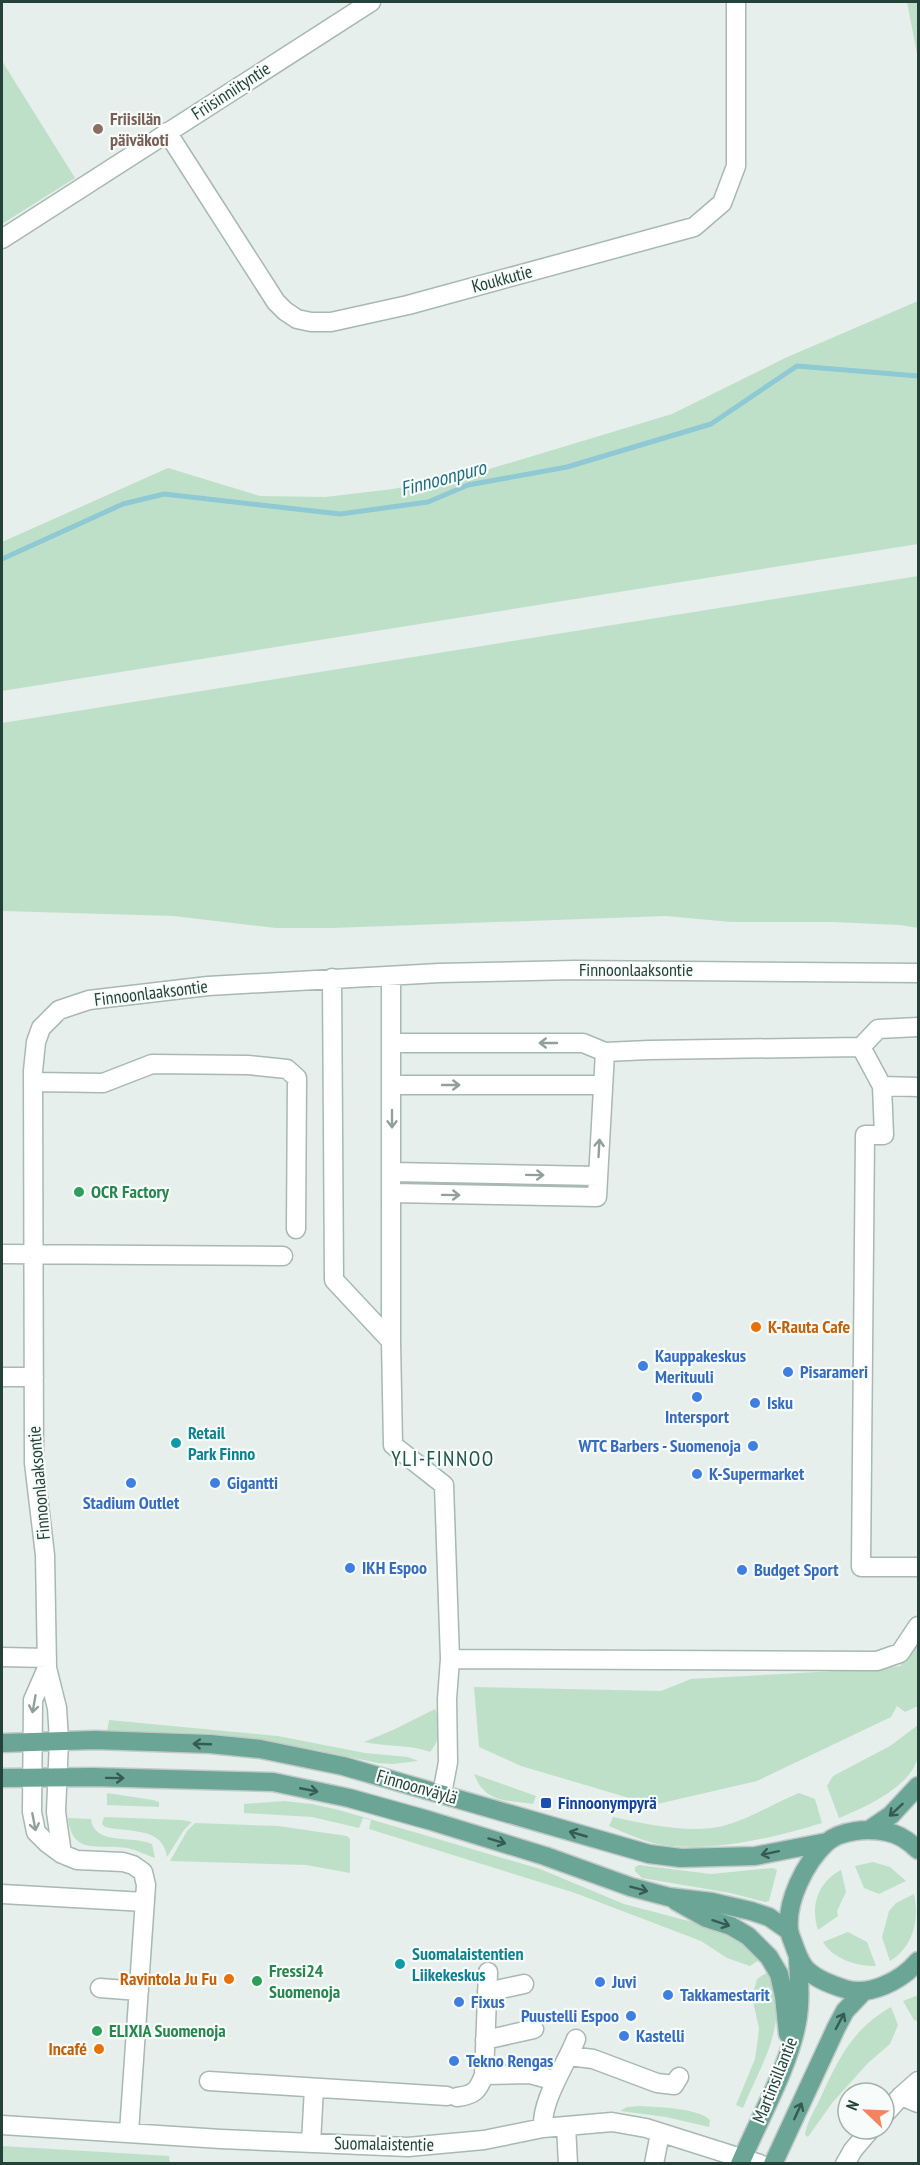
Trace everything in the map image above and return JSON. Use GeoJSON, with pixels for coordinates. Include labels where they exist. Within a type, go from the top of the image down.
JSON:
{"type":"FeatureCollection","features":[{"type":"Feature","properties":{"kind":"main road","name":"Finnoonväylä"},"geometry":{"type":"LineString","coordinates":[[2,1743],[59,1740],[210,1744],[260,1749],[343,1766],[659,1856],[704,1858],[755,1856],[827,1842],[843,1834],[869,1830]]}},
{"type":"Feature","properties":{"kind":"main road","name":"Finnoonväylä"},"geometry":{"type":"LineString","coordinates":[[2,1778],[57,1777],[273,1782],[349,1798],[417,1817],[545,1856],[669,1898],[712,1902],[751,1911],[769,1917],[789,1931]]}},
{"type":"Feature","properties":{"kind":"main road"},"geometry":{"type":"LineString","coordinates":[[869,1830],[891,1815],[918,1786]]}},
{"type":"Feature","properties":{"kind":"main road"},"geometry":{"type":"LineString","coordinates":[[869,1830],[889,1832],[901,1837],[918,1850]]}},
{"type":"Feature","properties":{"kind":"main road"},"geometry":{"type":"LineString","coordinates":[[827,1842],[804,1874],[791,1909],[789,1931],[798,1958],[806,1970],[818,1978],[849,1990],[864,1991],[918,1975]]}},
{"type":"Feature","properties":{"kind":"main road"},"geometry":{"type":"LineString","coordinates":[[669,1898],[706,1918],[732,1926],[748,1936],[769,1957],[779,1974],[784,1996],[790,2050]]}},
{"type":"Feature","properties":{"kind":"main road","name":"Martinsillantie"},"geometry":{"type":"LineString","coordinates":[[741,2161],[790,2050],[799,2004],[798,1958]]}},
{"type":"Feature","properties":{"kind":"main road"},"geometry":{"type":"LineString","coordinates":[[893,1981],[918,1961]]}},
{"type":"Feature","properties":{"kind":"main road","name":"Martinsillantie"},"geometry":{"type":"LineString","coordinates":[[773,2163],[836,2028],[845,2011],[864,1991]]}},
{"type":"Feature","properties":{"kind":"street","name":"Friisinniityntie"},"geometry":{"type":"LineString","coordinates":[[2,239],[371,2]]}},
{"type":"Feature","properties":{"kind":"street","name":"Koukkutie"},"geometry":{"type":"LineString","coordinates":[[167,132],[276,302],[285,311],[297,319],[321,323],[408,305],[694,227],[722,203],[736,166],[736,2]]}},
{"type":"Feature","properties":{"kind":"street","name":"Finnoonlaaksontie"},"geometry":{"type":"LineString","coordinates":[[62,1854],[56,1812],[59,1740],[57,1708],[47,1663],[45,1556],[34,1462],[33,1082],[34,1054],[41,1028],[59,1010],[75,1003],[208,986],[332,978],[575,970],[767,970],[916,974]]}},
{"type":"Feature","properties":{"kind":"street"},"geometry":{"type":"LineString","coordinates":[[391,976],[393,1445],[444,1485],[450,1659],[447,1699],[448,1762],[442,1794]]}},
{"type":"Feature","properties":{"kind":"street"},"geometry":{"type":"LineString","coordinates":[[332,978],[334,1280],[391,1341]]}},
{"type":"Feature","properties":{"kind":"street"},"geometry":{"type":"LineString","coordinates":[[391,1043],[583,1043],[605,1052],[861,1047],[878,1029],[918,1027]]}},
{"type":"Feature","properties":{"kind":"street"},"geometry":{"type":"LineString","coordinates":[[861,1047],[882,1086],[884,1135],[865,1135],[861,1567],[918,1567]]}},
{"type":"Feature","properties":{"kind":"street"},"geometry":{"type":"LineString","coordinates":[[392,1194],[597,1197],[605,1052]]}},
{"type":"Feature","properties":{"kind":"street"},"geometry":{"type":"LineString","coordinates":[[33,1082],[103,1083],[152,1064],[248,1065],[287,1069],[297,1078],[296,1229]]}},
{"type":"Feature","properties":{"kind":"street"},"geometry":{"type":"LineString","coordinates":[[392,1085],[603,1085]]}},
{"type":"Feature","properties":{"kind":"street"},"geometry":{"type":"LineString","coordinates":[[882,1086],[918,1087]]}},
{"type":"Feature","properties":{"kind":"street"},"geometry":{"type":"LineString","coordinates":[[392,1172],[598,1176]]}},
{"type":"Feature","properties":{"kind":"street"},"geometry":{"type":"LineString","coordinates":[[2,1254],[283,1256]]}},
{"type":"Feature","properties":{"kind":"street"},"geometry":{"type":"LineString","coordinates":[[2,1377],[34,1377]]}},
{"type":"Feature","properties":{"kind":"street"},"geometry":{"type":"LineString","coordinates":[[450,1659],[877,1661],[900,1653],[918,1626]]}},
{"type":"Feature","properties":{"kind":"street"},"geometry":{"type":"LineString","coordinates":[[2,1657],[47,1663]]}},
{"type":"Feature","properties":{"kind":"street","name":"Finnoonlaaksontie"},"geometry":{"type":"LineString","coordinates":[[47,1663],[33,1700],[32,1812],[36,1832],[47,1844],[77,1860],[123,1862],[139,1868],[143,1872],[146,1885],[129,2132]]}},
{"type":"Feature","properties":{"kind":"street"},"geometry":{"type":"LineString","coordinates":[[2,1894],[145,1902]]}},
{"type":"Feature","properties":{"kind":"street"},"geometry":{"type":"LineString","coordinates":[[209,2081],[471,2096],[479,2089],[484,2075],[488,1972]]}},
{"type":"Feature","properties":{"kind":"street"},"geometry":{"type":"LineString","coordinates":[[487,1992],[524,1984]]}},
{"type":"Feature","properties":{"kind":"street"},"geometry":{"type":"LineString","coordinates":[[100,1988],[139,1991]]}},
{"type":"Feature","properties":{"kind":"street"},"geometry":{"type":"LineString","coordinates":[[485,2040],[534,2029]]}},
{"type":"Feature","properties":{"kind":"street"},"geometry":{"type":"LineString","coordinates":[[543,2128],[542,2117],[576,2039]]}},
{"type":"Feature","properties":{"kind":"street"},"geometry":{"type":"LineString","coordinates":[[569,2056],[592,2060],[657,2084],[674,2085],[679,2077]]}},
{"type":"Feature","properties":{"kind":"street"},"geometry":{"type":"LineString","coordinates":[[484,2075],[530,2074],[556,2081]]}},
{"type":"Feature","properties":{"kind":"street"},"geometry":{"type":"LineString","coordinates":[[896,2102],[918,2081]]}},
{"type":"Feature","properties":{"kind":"street"},"geometry":{"type":"LineString","coordinates":[[310,2143],[314,2088]]}},
{"type":"Feature","properties":{"kind":"street"},"geometry":{"type":"LineString","coordinates":[[901,2096],[918,2103]]}},
{"type":"Feature","properties":{"kind":"street","name":"Suomalaistentie"},"geometry":{"type":"LineString","coordinates":[[2,2126],[408,2147],[445,2145],[543,2128],[612,2122],[646,2128],[741,2161],[760,2163]]}},
{"type":"Feature","properties":{"kind":"street"},"geometry":{"type":"LineString","coordinates":[[566,2126],[568,2163]]}},
{"type":"Feature","properties":{"kind":"street"},"geometry":{"type":"LineString","coordinates":[[654,2163],[660,2133]]}},
{"type":"Feature","properties":{"kind":"street"},"geometry":{"type":"LineString","coordinates":[[845,2163],[861,2141]]}},
{"type":"Feature","properties":{"kind":"green space"},"geometry":{"type":"Polygon","coordinates":[[[907,2],[918,2],[918,59],[907,2]]]}},
{"type":"Feature","properties":{"kind":"green space"},"geometry":{"type":"Polygon","coordinates":[[[2,61],[75,178],[2,224],[2,61]]]}},
{"type":"Feature","properties":{"kind":"green space"},"geometry":{"type":"Polygon","coordinates":[[[918,301],[918,544],[2,691],[2,542],[168,468],[260,496],[325,497],[393,489],[486,470],[672,414],[785,358],[918,301]]]}},
{"type":"Feature","properties":{"kind":"green space"},"geometry":{"type":"Polygon","coordinates":[[[918,576],[918,928],[833,922],[731,922],[666,916],[276,928],[173,916],[2,911],[2,723],[918,576]]]}},
{"type":"Feature","properties":{"kind":"green space"},"geometry":{"type":"Polygon","coordinates":[[[918,1640],[918,1706],[905,1712],[897,1706],[891,1717],[757,1781],[653,1805],[521,1766],[479,1747],[474,1687],[661,1691],[691,1679],[873,1669],[900,1666],[918,1640]]]}},
{"type":"Feature","properties":{"kind":"green space"},"geometry":{"type":"Polygon","coordinates":[[[435,1709],[440,1731],[437,1742],[430,1752],[364,1742],[393,1730],[435,1709]]]}},
{"type":"Feature","properties":{"kind":"green space"},"geometry":{"type":"Polygon","coordinates":[[[109,1720],[278,1736],[365,1753],[408,1757],[418,1761],[378,1763],[302,1747],[204,1733],[107,1732],[109,1720]]]}},
{"type":"Feature","properties":{"kind":"green space"},"geometry":{"type":"Polygon","coordinates":[[[918,1725],[918,1757],[906,1778],[885,1795],[839,1818],[827,1786],[833,1776],[890,1746],[918,1725]]]}},
{"type":"Feature","properties":{"kind":"green space"},"geometry":{"type":"Polygon","coordinates":[[[474,1774],[536,1796],[533,1804],[505,1800],[490,1795],[474,1774]]]}},
{"type":"Feature","properties":{"kind":"green space"},"geometry":{"type":"Polygon","coordinates":[[[107,1793],[153,1800],[159,1802],[159,1807],[107,1805],[107,1793]]]}},
{"type":"Feature","properties":{"kind":"green space"},"geometry":{"type":"Polygon","coordinates":[[[799,1793],[815,1799],[822,1823],[738,1843],[716,1846],[673,1846],[653,1843],[609,1826],[613,1817],[683,1829],[723,1826],[799,1793]]]}},
{"type":"Feature","properties":{"kind":"green space"},"geometry":{"type":"Polygon","coordinates":[[[284,1801],[339,1810],[540,1869],[624,1904],[719,1929],[745,1943],[762,1958],[750,1966],[727,1958],[701,1941],[575,1893],[369,1829],[371,1820],[363,1818],[359,1828],[312,1817],[244,1813],[244,1804],[284,1801]]]}},
{"type":"Feature","properties":{"kind":"green space"},"geometry":{"type":"Polygon","coordinates":[[[104,1817],[192,1822],[184,1830],[167,1857],[164,1847],[152,1835],[105,1827],[102,1824],[104,1817]]]}},
{"type":"Feature","properties":{"kind":"green space"},"geometry":{"type":"Polygon","coordinates":[[[68,1818],[91,1819],[99,1833],[152,1844],[155,1858],[127,1848],[98,1847],[81,1843],[75,1838],[68,1818]]]}},
{"type":"Feature","properties":{"kind":"green space"},"geometry":{"type":"Polygon","coordinates":[[[195,1823],[278,1826],[347,1836],[350,1839],[350,1873],[306,1865],[170,1861],[187,1831],[195,1823]]]}},
{"type":"Feature","properties":{"kind":"green space"},"geometry":{"type":"Polygon","coordinates":[[[873,1862],[890,1867],[906,1881],[879,1894],[864,1888],[855,1866],[873,1862]]]}},
{"type":"Feature","properties":{"kind":"green space"},"geometry":{"type":"Polygon","coordinates":[[[639,1865],[711,1874],[773,1868],[777,1870],[769,1901],[765,1902],[730,1893],[642,1878],[635,1871],[635,1867],[639,1865]]]}},
{"type":"Feature","properties":{"kind":"green space"},"geometry":{"type":"Polygon","coordinates":[[[841,1870],[846,1892],[837,1911],[838,1916],[818,1930],[815,1912],[818,1896],[827,1881],[841,1870]]]}},
{"type":"Feature","properties":{"kind":"green space"},"geometry":{"type":"Polygon","coordinates":[[[914,1894],[916,1913],[913,1932],[904,1948],[890,1961],[882,1937],[889,1911],[896,1903],[914,1894]]]}},
{"type":"Feature","properties":{"kind":"green space"},"geometry":{"type":"Polygon","coordinates":[[[848,1932],[867,1942],[876,1966],[861,1965],[839,1957],[823,1942],[848,1932]]]}},
{"type":"Feature","properties":{"kind":"green space"},"geometry":{"type":"Polygon","coordinates":[[[769,1971],[775,1990],[777,2008],[775,2025],[766,2057],[743,2108],[736,2105],[755,2059],[759,2028],[752,1997],[757,1979],[769,1971]]]}},
{"type":"Feature","properties":{"kind":"green space"},"geometry":{"type":"Polygon","coordinates":[[[918,1995],[918,2021],[914,2020],[903,2001],[918,1995]]]}},
{"type":"Feature","properties":{"kind":"green space"},"geometry":{"type":"Polygon","coordinates":[[[891,2007],[898,2025],[890,2044],[852,2081],[836,2081],[836,2099],[808,2137],[805,2135],[809,2121],[833,2071],[847,2047],[877,2016],[891,2007]]]}},
{"type":"Feature","properties":{"kind":"green space"},"geometry":{"type":"Polygon","coordinates":[[[641,2106],[697,2113],[710,2120],[709,2127],[666,2117],[620,2111],[627,2107],[641,2106]]]}},
{"type":"Feature","properties":{"kind":"green space"},"geometry":{"type":"Polygon","coordinates":[[[2,2146],[169,2156],[170,2163],[2,2163],[2,2146]]]}},
{"type":"Feature","properties":{"kind":"waterway","name":"Finnoonpuro"},"geometry":{"type":"LineString","coordinates":[[2,559],[123,504],[164,494],[340,514],[428,502],[468,485],[567,467],[711,424],[797,366],[918,376]]}},
{"type":"Feature","properties":{"kind":"place","name":"Friisilän päiväkoti"},"geometry":{"type":"Point","coordinates":[98,129]}},
{"type":"Feature","properties":{"kind":"place","name":"OCR Factory"},"geometry":{"type":"Point","coordinates":[79,1192]}},
{"type":"Feature","properties":{"kind":"place","name":"K-Rauta Cafe"},"geometry":{"type":"Point","coordinates":[756,1327]}},
{"type":"Feature","properties":{"kind":"place","name":"Kauppakeskus Merituuli"},"geometry":{"type":"Point","coordinates":[643,1366]}},
{"type":"Feature","properties":{"kind":"place","name":"Pisarameri"},"geometry":{"type":"Point","coordinates":[788,1372]}},
{"type":"Feature","properties":{"kind":"place","name":"Intersport"},"geometry":{"type":"Point","coordinates":[697,1397]}},
{"type":"Feature","properties":{"kind":"place","name":"Isku"},"geometry":{"type":"Point","coordinates":[755,1403]}},
{"type":"Feature","properties":{"kind":"place","name":"Retail Park Finno"},"geometry":{"type":"Point","coordinates":[176,1443]}},
{"type":"Feature","properties":{"kind":"place","name":"WTC Barbers - Suomenoja"},"geometry":{"type":"Point","coordinates":[753,1446]}},
{"type":"Feature","properties":{"kind":"place","name":"K-Supermarket"},"geometry":{"type":"Point","coordinates":[697,1474]}},
{"type":"Feature","properties":{"kind":"place","name":"Stadium Outlet"},"geometry":{"type":"Point","coordinates":[131,1483]}},
{"type":"Feature","properties":{"kind":"place","name":"Gigantti"},"geometry":{"type":"Point","coordinates":[215,1483]}},
{"type":"Feature","properties":{"kind":"place","name":"IKH Espoo"},"geometry":{"type":"Point","coordinates":[350,1568]}},
{"type":"Feature","properties":{"kind":"place","name":"Budget Sport"},"geometry":{"type":"Point","coordinates":[742,1570]}},
{"type":"Feature","properties":{"kind":"place","name":"Finnoonympyrä"},"geometry":{"type":"Point","coordinates":[546,1803]}},
{"type":"Feature","properties":{"kind":"place","name":"Suomalaistentien Liikekeskus"},"geometry":{"type":"Point","coordinates":[400,1964]}},
{"type":"Feature","properties":{"kind":"place","name":"Ravintola Ju Fu"},"geometry":{"type":"Point","coordinates":[229,1979]}},
{"type":"Feature","properties":{"kind":"place","name":"Fressi24 Suomenoja"},"geometry":{"type":"Point","coordinates":[257,1981]}},
{"type":"Feature","properties":{"kind":"place","name":"Juvi"},"geometry":{"type":"Point","coordinates":[600,1982]}},
{"type":"Feature","properties":{"kind":"place","name":"Takkamestarit"},"geometry":{"type":"Point","coordinates":[668,1995]}},
{"type":"Feature","properties":{"kind":"place","name":"Fixus"},"geometry":{"type":"Point","coordinates":[459,2002]}},
{"type":"Feature","properties":{"kind":"place","name":"Puustelli Espoo"},"geometry":{"type":"Point","coordinates":[631,2016]}},
{"type":"Feature","properties":{"kind":"place","name":"ELIXIA Suomenoja"},"geometry":{"type":"Point","coordinates":[97,2031]}},
{"type":"Feature","properties":{"kind":"place","name":"Kastelli"},"geometry":{"type":"Point","coordinates":[624,2036]}},
{"type":"Feature","properties":{"kind":"place","name":"Incafé"},"geometry":{"type":"Point","coordinates":[99,2049]}},
{"type":"Feature","properties":{"kind":"place","name":"Tekno Rengas"},"geometry":{"type":"Point","coordinates":[454,2061]}},
{"type":"Feature","properties":{"kind":"district","name":"YLI-FINNOO"},"geometry":{"type":"Point","coordinates":[443,1459]}}]}
